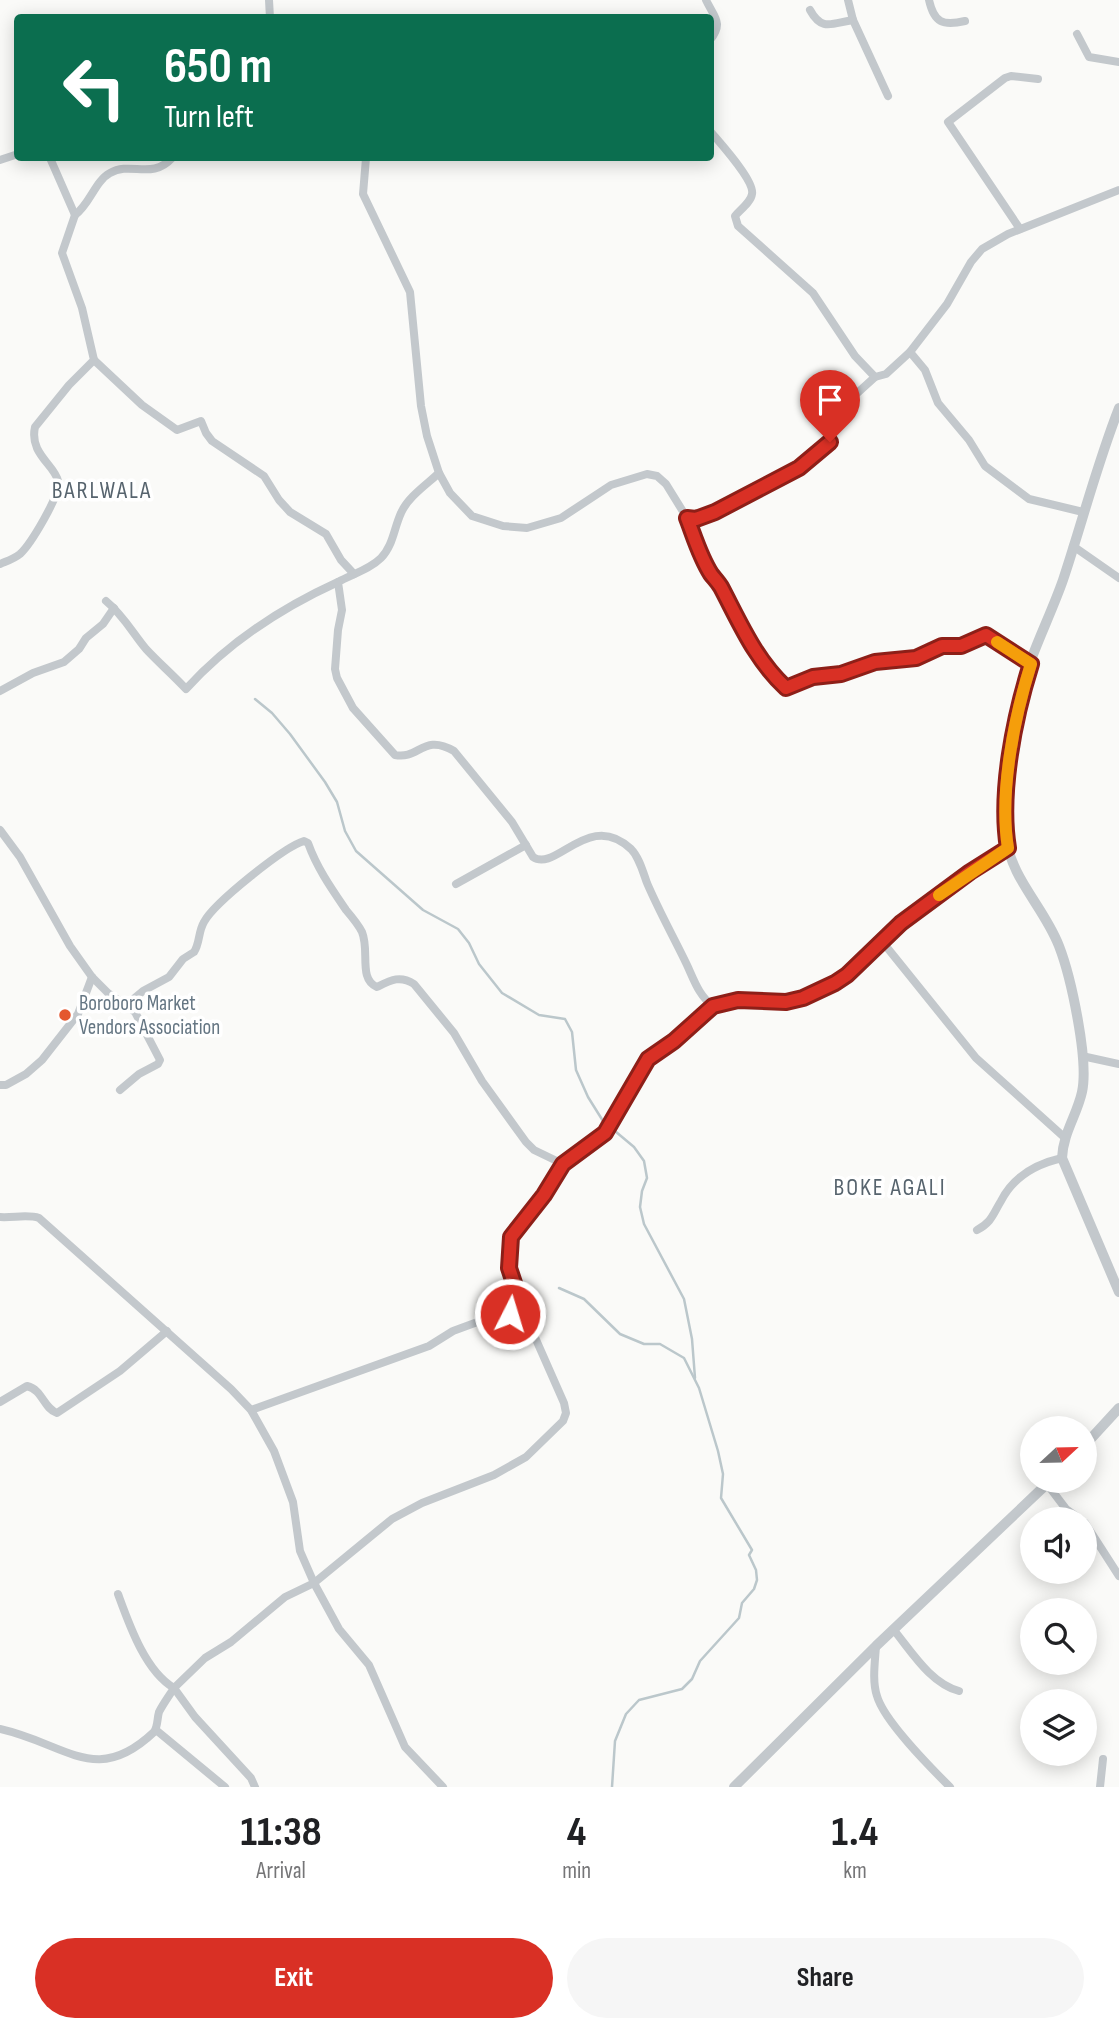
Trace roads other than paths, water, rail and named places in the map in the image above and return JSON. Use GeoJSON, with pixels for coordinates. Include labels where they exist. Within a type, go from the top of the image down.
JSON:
{"type":"FeatureCollection","features":[{"type":"Feature","properties":{"kind":"street"},"geometry":{"type":"LineString","coordinates":[[706,0],[717,19],[718,28],[714,34]]}},
{"type":"Feature","properties":{"kind":"street"},"geometry":{"type":"LineString","coordinates":[[848,0],[853,20],[888,96]]}},
{"type":"Feature","properties":{"kind":"street"},"geometry":{"type":"LineString","coordinates":[[929,0],[937,20],[945,24],[965,21]]}},
{"type":"Feature","properties":{"kind":"street"},"geometry":{"type":"LineString","coordinates":[[810,10],[818,23],[824,26],[853,20]]}},
{"type":"Feature","properties":{"kind":"street"},"geometry":{"type":"LineString","coordinates":[[1077,34],[1089,57],[1119,62]]}},
{"type":"Feature","properties":{"kind":"street"},"geometry":{"type":"LineString","coordinates":[[1020,229],[948,122],[1005,78],[1012,75],[1038,79]]}},
{"type":"Feature","properties":{"kind":"street"},"geometry":{"type":"LineString","coordinates":[[714,136],[749,181],[753,192],[736,216],[738,226],[813,293],[855,356],[875,377]]}},
{"type":"Feature","properties":{"kind":"street"},"geometry":{"type":"LineString","coordinates":[[51,161],[75,215]]}},
{"type":"Feature","properties":{"kind":"street"},"geometry":{"type":"LineString","coordinates":[[169,161],[154,170],[119,169],[109,173],[90,200],[75,215],[62,253],[82,308],[94,360],[104,372],[151,412],[177,430],[201,421],[212,441],[264,475],[279,500],[290,512],[326,534],[341,560],[354,574]]}},
{"type":"Feature","properties":{"kind":"street"},"geometry":{"type":"LineString","coordinates":[[366,161],[363,194],[410,292],[427,436],[439,473],[450,493],[472,516],[503,526],[527,528],[561,518],[611,485],[648,474],[657,476],[666,484],[687,518],[703,559],[719,584],[737,622],[765,666],[786,688],[813,677],[841,674],[875,662],[916,658],[942,646],[961,646],[986,635],[1031,664]]}},
{"type":"Feature","properties":{"kind":"street"},"geometry":{"type":"LineString","coordinates":[[687,518],[696,519],[715,512],[799,468],[830,442],[830,434],[824,423],[824,409],[854,396],[875,377],[886,374],[910,352],[947,304],[977,253],[1020,229],[1119,190]]}},
{"type":"Feature","properties":{"kind":"street"},"geometry":{"type":"LineString","coordinates":[[910,352],[925,370],[938,403],[969,440],[985,466],[1028,499],[1083,512]]}},
{"type":"Feature","properties":{"kind":"street"},"geometry":{"type":"LineString","coordinates":[[0,564],[21,553],[57,492],[58,479],[38,448],[34,435],[35,427],[69,385],[94,360]]}},
{"type":"Feature","properties":{"kind":"street"},"geometry":{"type":"LineString","coordinates":[[1119,408],[1115,433],[1083,512],[1019,699],[1009,764],[1005,823],[1008,848],[1021,881],[1059,946],[1071,992],[1082,1056],[1082,1092],[1064,1137],[1062,1158],[1119,1292]]}},
{"type":"Feature","properties":{"kind":"street"},"geometry":{"type":"LineString","coordinates":[[106,601],[121,614],[144,646],[168,668],[186,690],[217,657],[245,635],[310,595],[371,566],[387,552],[402,510],[439,473]]}},
{"type":"Feature","properties":{"kind":"street"},"geometry":{"type":"LineString","coordinates":[[1073,545],[1119,578]]}},
{"type":"Feature","properties":{"kind":"street"},"geometry":{"type":"LineString","coordinates":[[338,582],[342,610],[335,669],[353,708],[395,755],[407,755],[428,745],[445,746],[454,751],[500,806],[533,857],[538,860],[547,860],[566,847],[596,836],[607,835],[632,850],[694,981],[707,1002],[713,1006]]}},
{"type":"Feature","properties":{"kind":"street"},"geometry":{"type":"LineString","coordinates":[[0,691],[33,673],[64,662],[103,624],[114,608]]}},
{"type":"Feature","properties":{"kind":"street"},"geometry":{"type":"LineString","coordinates":[[0,830],[20,857],[56,923],[92,977],[108,993],[132,1009],[160,1062],[139,1074],[120,1090]]}},
{"type":"Feature","properties":{"kind":"street"},"geometry":{"type":"LineString","coordinates":[[125,1006],[143,991],[169,977],[183,958],[194,952],[204,921],[216,907],[254,874],[300,841],[304,841],[308,843],[320,872],[363,935],[367,957],[364,968],[370,982],[377,986],[397,978],[414,984],[454,1033],[482,1081],[526,1142],[534,1150],[563,1164]]}},
{"type":"Feature","properties":{"kind":"street"},"geometry":{"type":"LineString","coordinates":[[456,884],[526,845]]}},
{"type":"Feature","properties":{"kind":"street"},"geometry":{"type":"LineString","coordinates":[[251,1410],[437,1343],[453,1331],[510,1310],[519,1298],[509,1268],[511,1237],[544,1195],[563,1164],[605,1133],[648,1059],[674,1041],[713,1006],[738,1000],[776,1003],[803,998],[847,975],[881,940],[970,872],[1008,848]]}},
{"type":"Feature","properties":{"kind":"street"},"geometry":{"type":"LineString","coordinates":[[881,940],[976,1058],[1064,1137]]}},
{"type":"Feature","properties":{"kind":"street"},"geometry":{"type":"LineString","coordinates":[[0,1085],[6,1085],[26,1074],[42,1060],[78,1014],[92,977]]}},
{"type":"Feature","properties":{"kind":"street"},"geometry":{"type":"LineString","coordinates":[[1082,1056],[1119,1064]]}},
{"type":"Feature","properties":{"kind":"street"},"geometry":{"type":"LineString","coordinates":[[977,1230],[989,1224],[999,1203],[1016,1180],[1049,1161],[1062,1158]]}},
{"type":"Feature","properties":{"kind":"street"},"geometry":{"type":"LineString","coordinates":[[0,1217],[39,1218],[167,1331],[251,1410],[274,1451],[293,1502],[300,1551],[314,1583],[339,1629],[369,1665],[405,1747],[443,1787]]}},
{"type":"Feature","properties":{"kind":"street"},"geometry":{"type":"LineString","coordinates":[[128,1761],[156,1730],[159,1712],[174,1688],[205,1658],[232,1642],[285,1597],[314,1583],[393,1519],[422,1503],[509,1468],[526,1457],[563,1421],[565,1403],[539,1342],[534,1335],[517,1331],[510,1310]]}},
{"type":"Feature","properties":{"kind":"street"},"geometry":{"type":"LineString","coordinates":[[0,1402],[27,1385],[34,1388],[51,1411],[57,1413],[120,1371],[167,1331]]}},
{"type":"Feature","properties":{"kind":"street"},"geometry":{"type":"LineString","coordinates":[[1097,1432],[1119,1409]]}},
{"type":"Feature","properties":{"kind":"street"},"geometry":{"type":"LineString","coordinates":[[734,1787],[893,1629],[1037,1493]]}},
{"type":"Feature","properties":{"kind":"street"},"geometry":{"type":"LineString","coordinates":[[1097,1542],[1119,1576]]}},
{"type":"Feature","properties":{"kind":"street"},"geometry":{"type":"LineString","coordinates":[[118,1594],[139,1647],[164,1682],[174,1688],[195,1717],[251,1778],[255,1787]]}},
{"type":"Feature","properties":{"kind":"street"},"geometry":{"type":"LineString","coordinates":[[893,1629],[931,1674],[945,1687],[959,1691]]}},
{"type":"Feature","properties":{"kind":"street"},"geometry":{"type":"LineString","coordinates":[[876,1646],[877,1696],[883,1709],[904,1738],[950,1787]]}},
{"type":"Feature","properties":{"kind":"street"},"geometry":{"type":"LineString","coordinates":[[0,1729],[13,1732],[79,1767]]}},
{"type":"Feature","properties":{"kind":"street"},"geometry":{"type":"LineString","coordinates":[[156,1730],[225,1787]]}},
{"type":"Feature","properties":{"kind":"street"},"geometry":{"type":"LineString","coordinates":[[1100,1787],[1103,1759]]}},
{"type":"Feature","properties":{"kind":"waterway"},"geometry":{"type":"LineString","coordinates":[[255,699],[272,713],[290,734],[325,782],[337,802],[345,831],[356,851],[423,910],[458,929],[469,943],[479,964],[502,993],[539,1015],[565,1019],[572,1032],[576,1070],[588,1097],[603,1121],[634,1147],[644,1161],[647,1178],[640,1207],[644,1224],[684,1299],[692,1339],[695,1378]]}},
{"type":"Feature","properties":{"kind":"waterway"},"geometry":{"type":"LineString","coordinates":[[559,1288],[584,1299],[620,1334],[644,1344],[660,1344],[684,1358],[699,1388],[718,1451],[723,1474],[721,1498],[752,1550],[749,1555],[756,1570],[754,1589],[742,1603],[739,1618],[700,1661],[692,1679],[682,1689],[639,1700],[626,1714],[615,1741],[612,1787]]}},
{"type":"Feature","properties":{"kind":"place","name":"Boroboro Market Vendors Association"},"geometry":{"type":"Point","coordinates":[65,1015]}},
{"type":"Feature","properties":{"kind":"district","name":"BARLWALA"},"geometry":{"type":"Point","coordinates":[102,490]}},
{"type":"Feature","properties":{"kind":"district","name":"BOKE AGALI"},"geometry":{"type":"Point","coordinates":[890,1187]}}]}
